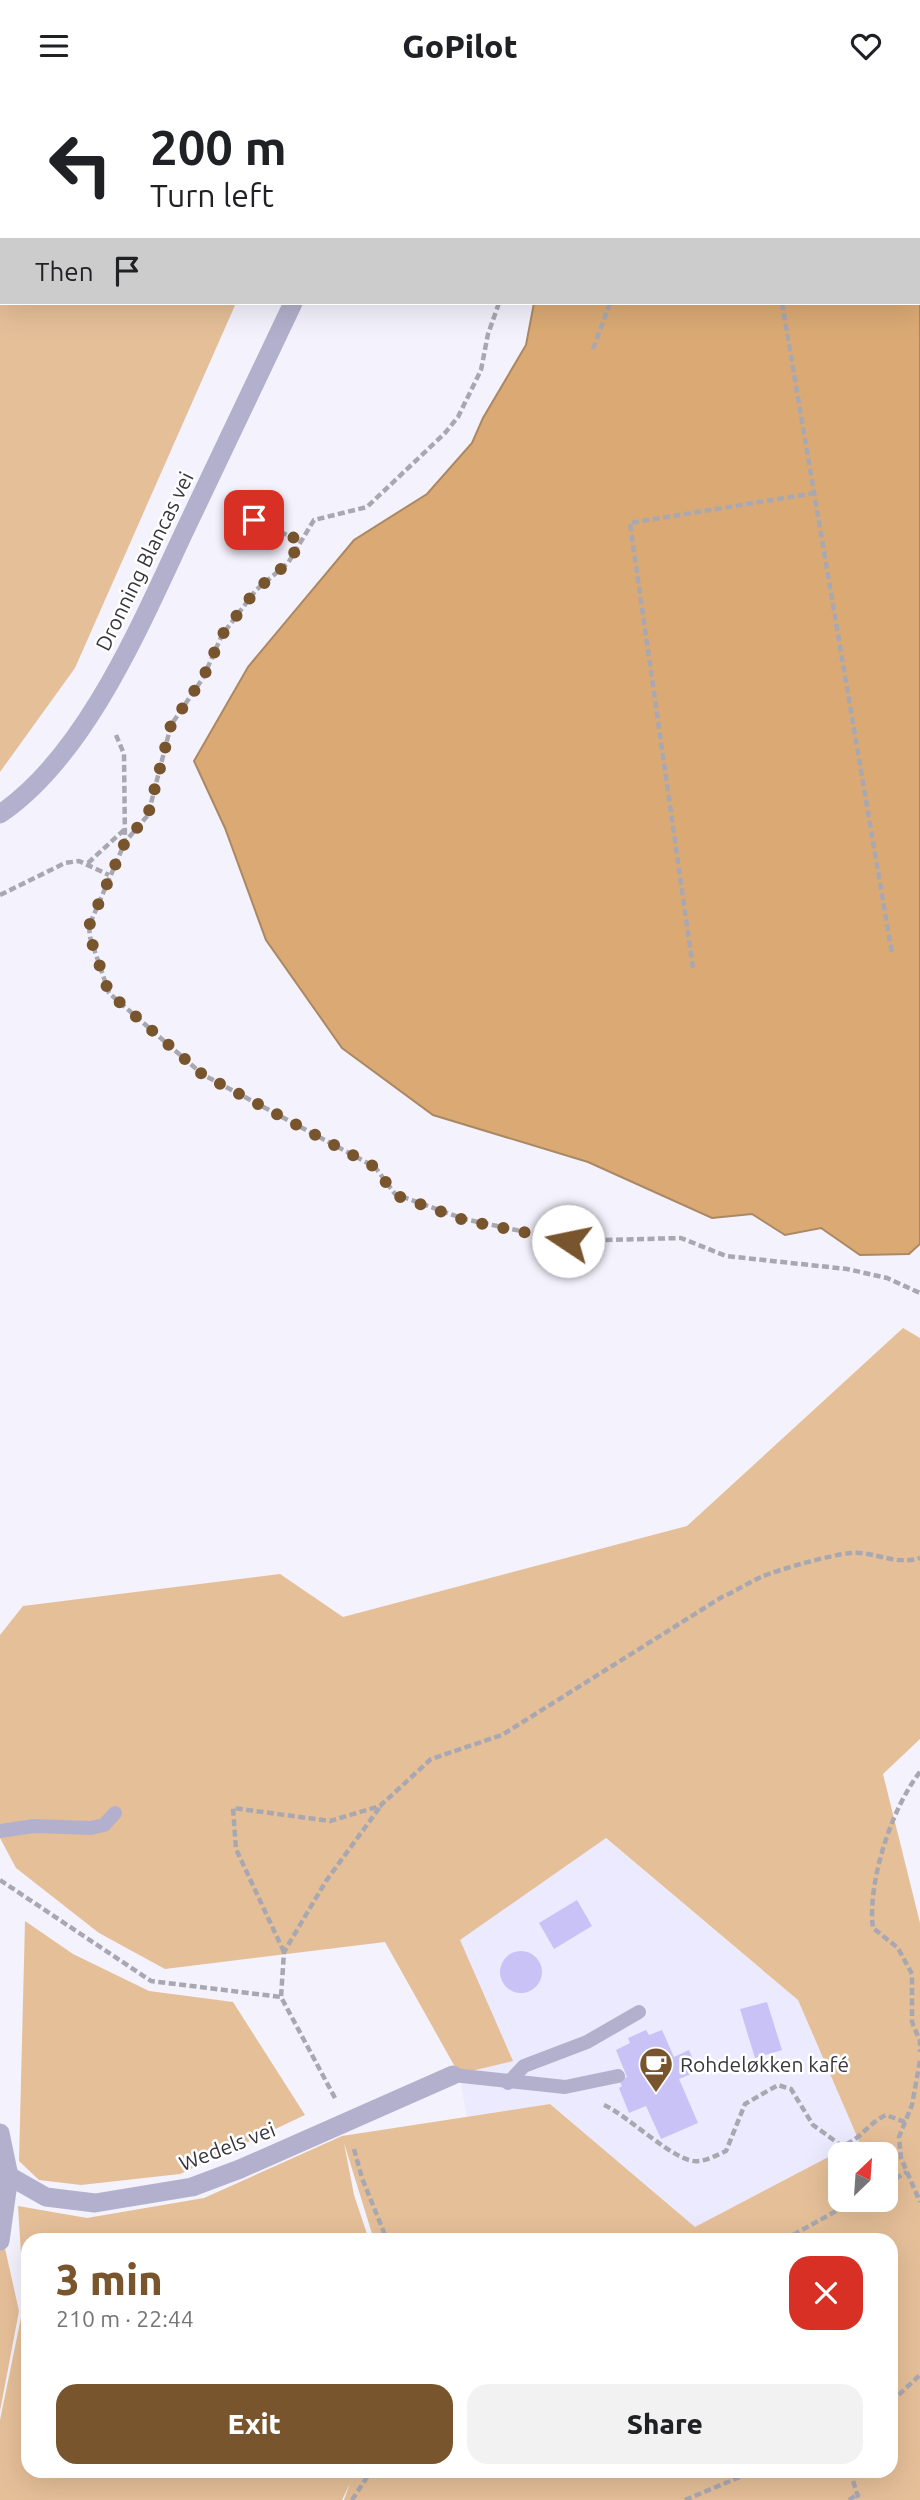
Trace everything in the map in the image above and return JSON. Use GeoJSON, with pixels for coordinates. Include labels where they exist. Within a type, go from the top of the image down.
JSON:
{"type":"FeatureCollection","features":[{"type":"Feature","properties":{"kind":"street","name":"Dronning Blancas vei"},"geometry":{"type":"LineString","coordinates":[[0,814],[54,764],[103,694],[148,608],[292,305]]}},
{"type":"Feature","properties":{"kind":"street","name":"Wedels vei"},"geometry":{"type":"LineString","coordinates":[[9,2176],[46,2197],[95,2203],[192,2187],[240,2169],[453,2075]]}},
{"type":"Feature","properties":{"kind":"street"},"geometry":{"type":"LineString","coordinates":[[0,2133],[9,2176],[0,2241]]}},
{"type":"Feature","properties":{"kind":"lane"},"geometry":{"type":"LineString","coordinates":[[0,1831],[34,1826],[91,1828],[104,1825],[116,1813]]}},
{"type":"Feature","properties":{"kind":"lane"},"geometry":{"type":"LineString","coordinates":[[508,2083],[524,2066],[587,2042],[639,2012]]}},
{"type":"Feature","properties":{"kind":"lane"},"geometry":{"type":"LineString","coordinates":[[453,2075],[565,2087],[618,2076]]}},
{"type":"Feature","properties":{"kind":"path"},"geometry":{"type":"LineString","coordinates":[[498,305],[483,360],[458,417],[428,451],[367,507],[314,520],[288,563],[256,590],[222,635],[203,678],[179,712],[165,739],[148,815],[125,842],[89,926],[90,937],[109,993],[202,1074],[375,1167],[395,1195],[464,1220],[591,1243],[681,1238],[735,1258],[847,1269],[887,1278],[920,1293]]}},
{"type":"Feature","properties":{"kind":"path"},"geometry":{"type":"LineString","coordinates":[[593,349],[609,305]]}},
{"type":"Feature","properties":{"kind":"path"},"geometry":{"type":"LineString","coordinates":[[782,305],[892,954]]}},
{"type":"Feature","properties":{"kind":"path"},"geometry":{"type":"LineString","coordinates":[[693,968],[630,523],[815,493]]}},
{"type":"Feature","properties":{"kind":"path"},"geometry":{"type":"LineString","coordinates":[[232,511],[301,541]]}},
{"type":"Feature","properties":{"kind":"path"},"geometry":{"type":"LineString","coordinates":[[116,735],[124,754],[125,842]]}},
{"type":"Feature","properties":{"kind":"path"},"geometry":{"type":"LineString","coordinates":[[88,863],[125,829]]}},
{"type":"Feature","properties":{"kind":"path"},"geometry":{"type":"LineString","coordinates":[[0,895],[65,863],[79,860],[109,875]]}},
{"type":"Feature","properties":{"kind":"path"},"geometry":{"type":"LineString","coordinates":[[380,1806],[330,1821],[233,1808],[236,1849],[284,1952],[326,1881],[380,1806],[431,1759],[502,1735],[722,1597],[743,1589],[757,1579],[850,1553],[869,1553],[895,1562],[920,1558]]}},
{"type":"Feature","properties":{"kind":"path"},"geometry":{"type":"LineString","coordinates":[[920,1772],[908,1788],[881,1857],[872,1917],[873,1928],[898,1948],[912,1974],[912,2022],[920,2041],[920,2052]]}},
{"type":"Feature","properties":{"kind":"path"},"geometry":{"type":"LineString","coordinates":[[0,1880],[151,1980],[281,1997]]}},
{"type":"Feature","properties":{"kind":"path"},"geometry":{"type":"LineString","coordinates":[[920,2061],[912,2105],[899,2137],[901,2158],[920,2202]]}},
{"type":"Feature","properties":{"kind":"path"},"geometry":{"type":"LineString","coordinates":[[565,2087],[623,2113],[678,2157],[697,2162],[726,2151],[732,2143],[740,2111],[745,2104],[778,2085],[791,2089],[813,2125],[842,2146],[863,2136],[873,2121],[886,2115],[905,2122]]}},
{"type":"Feature","properties":{"kind":"path"},"geometry":{"type":"LineString","coordinates":[[898,2177],[907,2172]]}},
{"type":"Feature","properties":{"kind":"path"},"geometry":{"type":"LineString","coordinates":[[797,2233],[834,2212]]}},
{"type":"Feature","properties":{"kind":"path"},"geometry":{"type":"LineString","coordinates":[[898,2395],[920,2375]]}},
{"type":"Feature","properties":{"kind":"path"},"geometry":{"type":"LineString","coordinates":[[352,2500],[366,2478]]}},
{"type":"Feature","properties":{"kind":"path"},"geometry":{"type":"LineString","coordinates":[[685,2500],[737,2478]]}},
{"type":"Feature","properties":{"kind":"path"},"geometry":{"type":"LineString","coordinates":[[853,2478],[859,2500]]}},
{"type":"Feature","properties":{"kind":"path"},"geometry":{"type":"LineString","coordinates":[[849,2500],[859,2493]]}},
{"type":"Feature","properties":{"kind":"shaded area"},"geometry":{"type":"Polygon","coordinates":[[[0,305],[235,305],[75,668],[0,772],[0,305]]]}},
{"type":"Feature","properties":{"kind":"shaded area"},"geometry":{"type":"Polygon","coordinates":[[[534,305],[920,305],[920,1244],[909,1254],[860,1255],[821,1228],[785,1235],[752,1214],[712,1218],[588,1162],[433,1115],[342,1048],[266,940],[225,828],[194,761],[248,667],[354,540],[427,494],[472,443],[483,418],[526,345],[534,305]]]}},
{"type":"Feature","properties":{"kind":"shaded area"},"geometry":{"type":"Polygon","coordinates":[[[903,1328],[920,1338],[920,1739],[883,1774],[920,1923],[920,2500],[344,2500],[350,2483],[342,2500],[0,2500],[0,2420],[21,2318],[21,2478],[898,2478],[898,2233],[372,2233],[344,2143],[354,2195],[367,2233],[21,2233],[21,2254],[18,2206],[87,2218],[204,2198],[342,2136],[550,2104],[695,2227],[828,2157],[828,2212],[898,2212],[898,2142],[857,2142],[859,2141],[798,2000],[606,1838],[460,1940],[513,2061],[459,2074],[385,1942],[165,1969],[99,1933],[16,1868],[0,1838],[0,1635],[23,1606],[280,1574],[343,1617],[687,1526],[903,1328]]]}},
{"type":"Feature","properties":{"kind":"shaded area"},"geometry":{"type":"Polygon","coordinates":[[[605,1838],[798,2000],[859,2141],[828,2142],[828,2157],[695,2227],[550,2104],[467,2117],[459,2074],[512,2061],[459,1940],[605,1838]]]}},
{"type":"Feature","properties":{"kind":"shaded area"},"geometry":{"type":"Polygon","coordinates":[[[25,1921],[73,1954],[149,1991],[233,2002],[305,2115],[180,2174],[81,2185],[39,2180],[19,2161],[25,1921]]]}},
{"type":"Feature","properties":{"kind":"shaded area"},"geometry":{"type":"Polygon","coordinates":[[[0,2226],[19,2311],[0,2411],[0,2226]]]}},
{"type":"Feature","properties":{"kind":"building"},"geometry":{"type":"Polygon","coordinates":[[[577,1900],[592,1926],[554,1949],[539,1923],[577,1900]]]}},
{"type":"Feature","properties":{"kind":"building"},"geometry":{"type":"Polygon","coordinates":[[[521,1951],[536,1957],[542,1972],[536,1987],[521,1993],[506,1987],[500,1972],[506,1957],[521,1951]]]}},
{"type":"Feature","properties":{"kind":"building"},"geometry":{"type":"Polygon","coordinates":[[[767,2002],[782,2050],[755,2058],[740,2009],[767,2002]]]}},
{"type":"Feature","properties":{"kind":"building"},"geometry":{"type":"Polygon","coordinates":[[[646,2030],[649,2035],[662,2030],[674,2057],[689,2050],[698,2071],[679,2079],[698,2123],[661,2139],[646,2106],[629,2113],[619,2088],[622,2086],[619,2080],[627,2077],[616,2050],[630,2043],[628,2038],[646,2030]]]}},
{"type":"Feature","properties":{"kind":"place","name":"Rohdeløkken kafé"},"geometry":{"type":"Point","coordinates":[656,2094]}},
{"type":"Feature","properties":{"kind":"route"},"geometry":{"type":"LineString","coordinates":[[254,520],[301,541],[288,563],[256,590],[229,624],[203,678],[179,712],[165,739],[148,815],[125,842],[89,926],[90,937],[109,993],[202,1074],[375,1167],[395,1195],[464,1220],[568,1241]]}}]}
